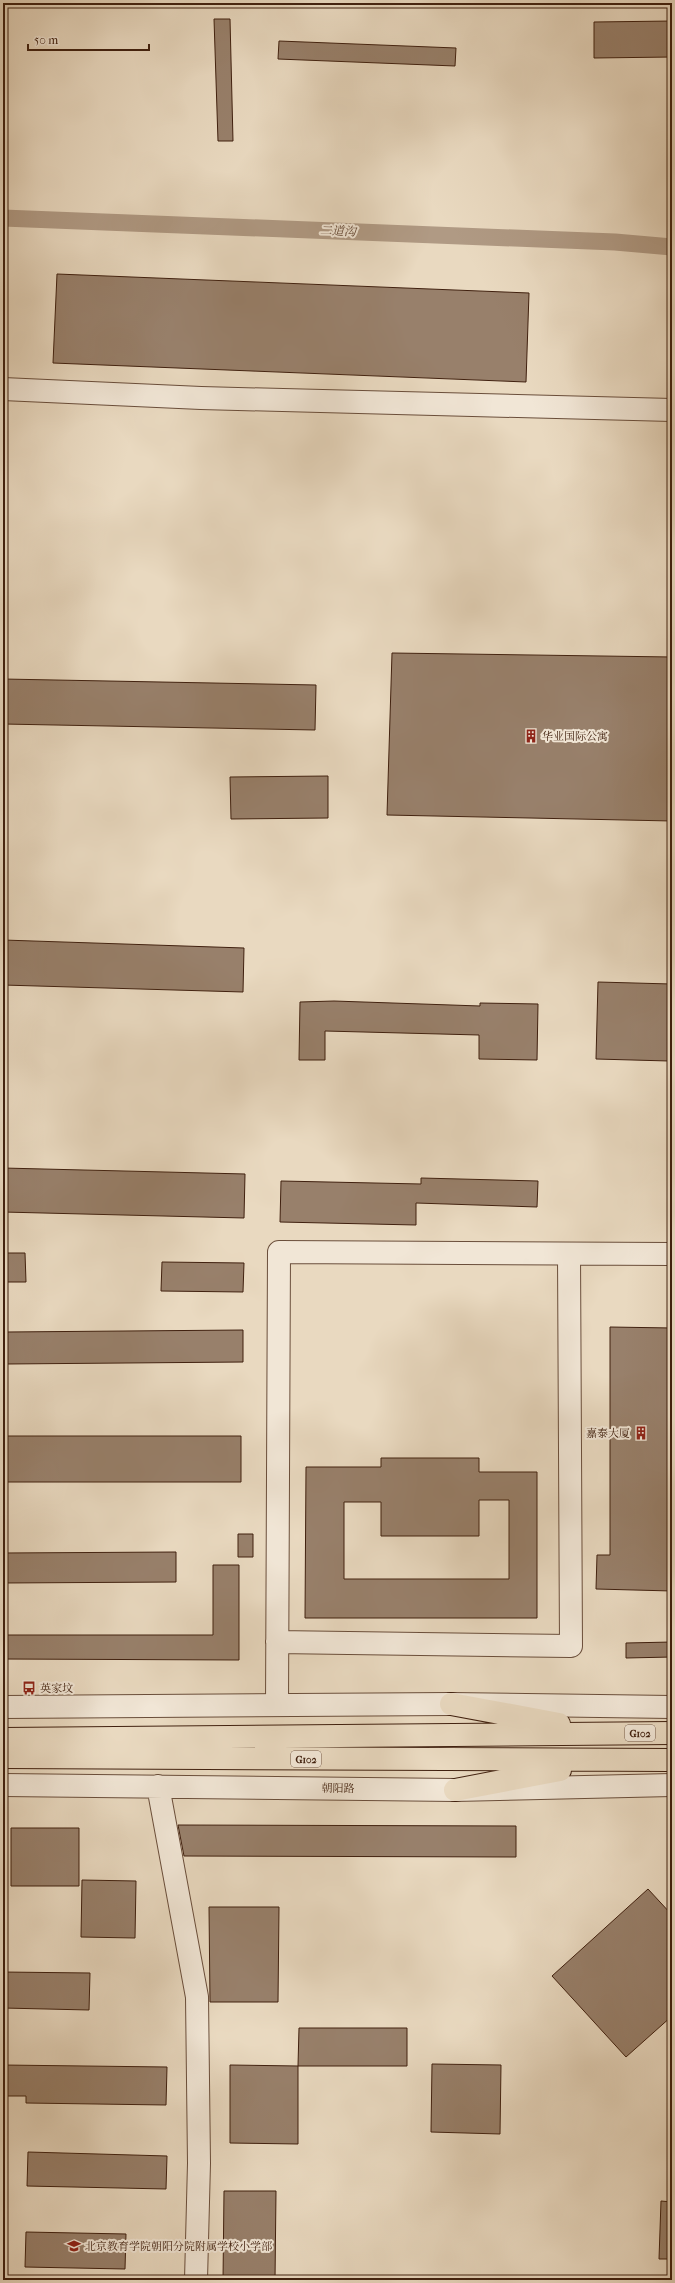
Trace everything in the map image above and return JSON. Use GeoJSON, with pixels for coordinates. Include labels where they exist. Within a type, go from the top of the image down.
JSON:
{"type":"FeatureCollection","features":[{"type":"Feature","properties":{"kind":"highway"},"geometry":{"type":"LineString","coordinates":[[451,1704],[608,1734]]}},
{"type":"Feature","properties":{"kind":"highway","name":"G102"},"geometry":{"type":"LineString","coordinates":[[3,1739],[672,1733]]}},
{"type":"Feature","properties":{"kind":"highway","name":"G102"},"geometry":{"type":"LineString","coordinates":[[3,1757],[672,1760]]}},
{"type":"Feature","properties":{"kind":"highway"},"geometry":{"type":"LineString","coordinates":[[455,1790],[608,1760]]}},
{"type":"Feature","properties":{"kind":"street"},"geometry":{"type":"LineString","coordinates":[[3,389],[201,398],[672,410]]}},
{"type":"Feature","properties":{"kind":"street"},"geometry":{"type":"LineString","coordinates":[[277,1705],[279,1252],[672,1254]]}},
{"type":"Feature","properties":{"kind":"street"},"geometry":{"type":"LineString","coordinates":[[277,1642],[571,1646],[569,1254]]}},
{"type":"Feature","properties":{"kind":"street"},"geometry":{"type":"LineString","coordinates":[[3,1707],[451,1704],[672,1707]]}},
{"type":"Feature","properties":{"kind":"street","name":"朝阳路"},"geometry":{"type":"LineString","coordinates":[[3,1785],[455,1790],[672,1785]]}},
{"type":"Feature","properties":{"kind":"street"},"geometry":{"type":"LineString","coordinates":[[158,1786],[197,1997],[199,2163],[196,2280]]}},
{"type":"Feature","properties":{"kind":"building"},"geometry":{"type":"Polygon","coordinates":[[[214,19],[230,19],[233,141],[218,141],[214,19]]]}},
{"type":"Feature","properties":{"kind":"building"},"geometry":{"type":"Polygon","coordinates":[[[672,21],[672,57],[594,58],[594,22],[672,21]]]}},
{"type":"Feature","properties":{"kind":"building"},"geometry":{"type":"Polygon","coordinates":[[[279,41],[456,48],[455,66],[278,59],[279,41]]]}},
{"type":"Feature","properties":{"kind":"building"},"geometry":{"type":"Polygon","coordinates":[[[57,274],[529,293],[526,382],[53,363],[57,274]]]}},
{"type":"Feature","properties":{"kind":"building","name":"华业国际公寓"},"geometry":{"type":"Polygon","coordinates":[[[392,653],[672,657],[672,821],[387,815],[392,653]]]}},
{"type":"Feature","properties":{"kind":"building"},"geometry":{"type":"Polygon","coordinates":[[[3,679],[316,685],[315,730],[3,724],[3,679]]]}},
{"type":"Feature","properties":{"kind":"building"},"geometry":{"type":"Polygon","coordinates":[[[328,776],[328,818],[231,819],[230,777],[328,776]]]}},
{"type":"Feature","properties":{"kind":"building"},"geometry":{"type":"Polygon","coordinates":[[[3,940],[244,948],[243,992],[3,985],[3,940]]]}},
{"type":"Feature","properties":{"kind":"building"},"geometry":{"type":"Polygon","coordinates":[[[598,982],[671,984],[669,1061],[596,1059],[598,982]]]}},
{"type":"Feature","properties":{"kind":"building"},"geometry":{"type":"Polygon","coordinates":[[[334,1001],[480,1006],[480,1003],[538,1004],[537,1060],[479,1059],[479,1035],[325,1031],[325,1060],[299,1060],[300,1002],[334,1001]]]}},
{"type":"Feature","properties":{"kind":"building"},"geometry":{"type":"Polygon","coordinates":[[[3,1168],[245,1174],[244,1218],[3,1212],[3,1168]]]}},
{"type":"Feature","properties":{"kind":"building"},"geometry":{"type":"Polygon","coordinates":[[[421,1178],[538,1181],[537,1207],[416,1203],[416,1225],[280,1222],[281,1181],[421,1184],[421,1178]]]}},
{"type":"Feature","properties":{"kind":"building"},"geometry":{"type":"Polygon","coordinates":[[[3,1253],[25,1253],[26,1282],[3,1282],[3,1253]]]}},
{"type":"Feature","properties":{"kind":"building"},"geometry":{"type":"Polygon","coordinates":[[[162,1262],[244,1263],[243,1292],[161,1291],[162,1262]]]}},
{"type":"Feature","properties":{"kind":"building","name":"嘉泰大厦"},"geometry":{"type":"Polygon","coordinates":[[[610,1327],[672,1328],[672,1591],[596,1589],[597,1555],[610,1555],[610,1327]]]}},
{"type":"Feature","properties":{"kind":"building"},"geometry":{"type":"Polygon","coordinates":[[[243,1330],[243,1362],[7,1364],[7,1332],[243,1330]]]}},
{"type":"Feature","properties":{"kind":"building"},"geometry":{"type":"Polygon","coordinates":[[[4,1436],[241,1436],[241,1482],[4,1482],[4,1436]]]}},
{"type":"Feature","properties":{"kind":"building"},"geometry":{"type":"Polygon","coordinates":[[[381,1458],[479,1458],[479,1472],[537,1472],[537,1618],[305,1618],[306,1467],[381,1467],[381,1458]],[[479,1500],[479,1536],[381,1536],[381,1502],[344,1502],[344,1579],[509,1579],[509,1500],[479,1500]]]}},
{"type":"Feature","properties":{"kind":"building"},"geometry":{"type":"Polygon","coordinates":[[[238,1534],[253,1534],[253,1557],[238,1557],[238,1534]]]}},
{"type":"Feature","properties":{"kind":"building"},"geometry":{"type":"Polygon","coordinates":[[[176,1552],[176,1582],[3,1583],[3,1553],[176,1552]]]}},
{"type":"Feature","properties":{"kind":"building"},"geometry":{"type":"Polygon","coordinates":[[[213,1565],[239,1565],[239,1660],[3,1659],[3,1635],[213,1635],[213,1565]]]}},
{"type":"Feature","properties":{"kind":"building"},"geometry":{"type":"Polygon","coordinates":[[[672,1642],[672,1657],[626,1658],[626,1643],[672,1642]]]}},
{"type":"Feature","properties":{"kind":"building"},"geometry":{"type":"Polygon","coordinates":[[[178,1825],[516,1826],[516,1857],[184,1856],[178,1825]]]}},
{"type":"Feature","properties":{"kind":"building"},"geometry":{"type":"Polygon","coordinates":[[[11,1828],[79,1828],[79,1886],[11,1886],[11,1828]]]}},
{"type":"Feature","properties":{"kind":"building"},"geometry":{"type":"Polygon","coordinates":[[[82,1880],[136,1881],[135,1938],[81,1937],[82,1880]]]}},
{"type":"Feature","properties":{"kind":"building"},"geometry":{"type":"Polygon","coordinates":[[[648,1889],[672,1915],[672,2016],[626,2057],[552,1976],[648,1889]]]}},
{"type":"Feature","properties":{"kind":"building"},"geometry":{"type":"Polygon","coordinates":[[[209,1907],[279,1907],[278,2002],[210,2002],[209,1907]]]}},
{"type":"Feature","properties":{"kind":"building"},"geometry":{"type":"Polygon","coordinates":[[[3,1972],[90,1973],[89,2010],[3,2008],[3,1972]]]}},
{"type":"Feature","properties":{"kind":"building"},"geometry":{"type":"Polygon","coordinates":[[[299,2028],[407,2028],[407,2066],[298,2066],[299,2028]]]}},
{"type":"Feature","properties":{"kind":"building"},"geometry":{"type":"Polygon","coordinates":[[[432,2064],[501,2065],[500,2134],[431,2132],[432,2064]]]}},
{"type":"Feature","properties":{"kind":"building"},"geometry":{"type":"Polygon","coordinates":[[[3,2065],[167,2067],[166,2105],[26,2103],[26,2096],[3,2096],[3,2065]]]}},
{"type":"Feature","properties":{"kind":"building"},"geometry":{"type":"Polygon","coordinates":[[[230,2065],[298,2066],[298,2144],[230,2143],[230,2065]]]}},
{"type":"Feature","properties":{"kind":"building"},"geometry":{"type":"Polygon","coordinates":[[[28,2152],[167,2156],[166,2189],[27,2186],[28,2152]]]}},
{"type":"Feature","properties":{"kind":"building"},"geometry":{"type":"Polygon","coordinates":[[[224,2191],[276,2191],[275,2280],[223,2280],[224,2191]]]}},
{"type":"Feature","properties":{"kind":"building"},"geometry":{"type":"Polygon","coordinates":[[[661,2201],[672,2202],[672,2259],[659,2259],[661,2201]]]}},
{"type":"Feature","properties":{"kind":"building"},"geometry":{"type":"Polygon","coordinates":[[[26,2232],[126,2234],[125,2269],[25,2267],[26,2232]]]}},
{"type":"Feature","properties":{"kind":"waterway","name":"二道沟"},"geometry":{"type":"LineString","coordinates":[[3,218],[615,242],[672,247]]}},
{"type":"Feature","properties":{"kind":"place","name":"华业国际公寓"},"geometry":{"type":"Point","coordinates":[531,736]}},
{"type":"Feature","properties":{"kind":"place","name":"嘉泰大厦"},"geometry":{"type":"Point","coordinates":[641,1433]}},
{"type":"Feature","properties":{"kind":"place","name":"英家坟"},"geometry":{"type":"Point","coordinates":[29,1688]}},
{"type":"Feature","properties":{"kind":"place","name":"北京教育学院朝阳分院附属学校小学部"},"geometry":{"type":"Point","coordinates":[74,2246]}}]}
